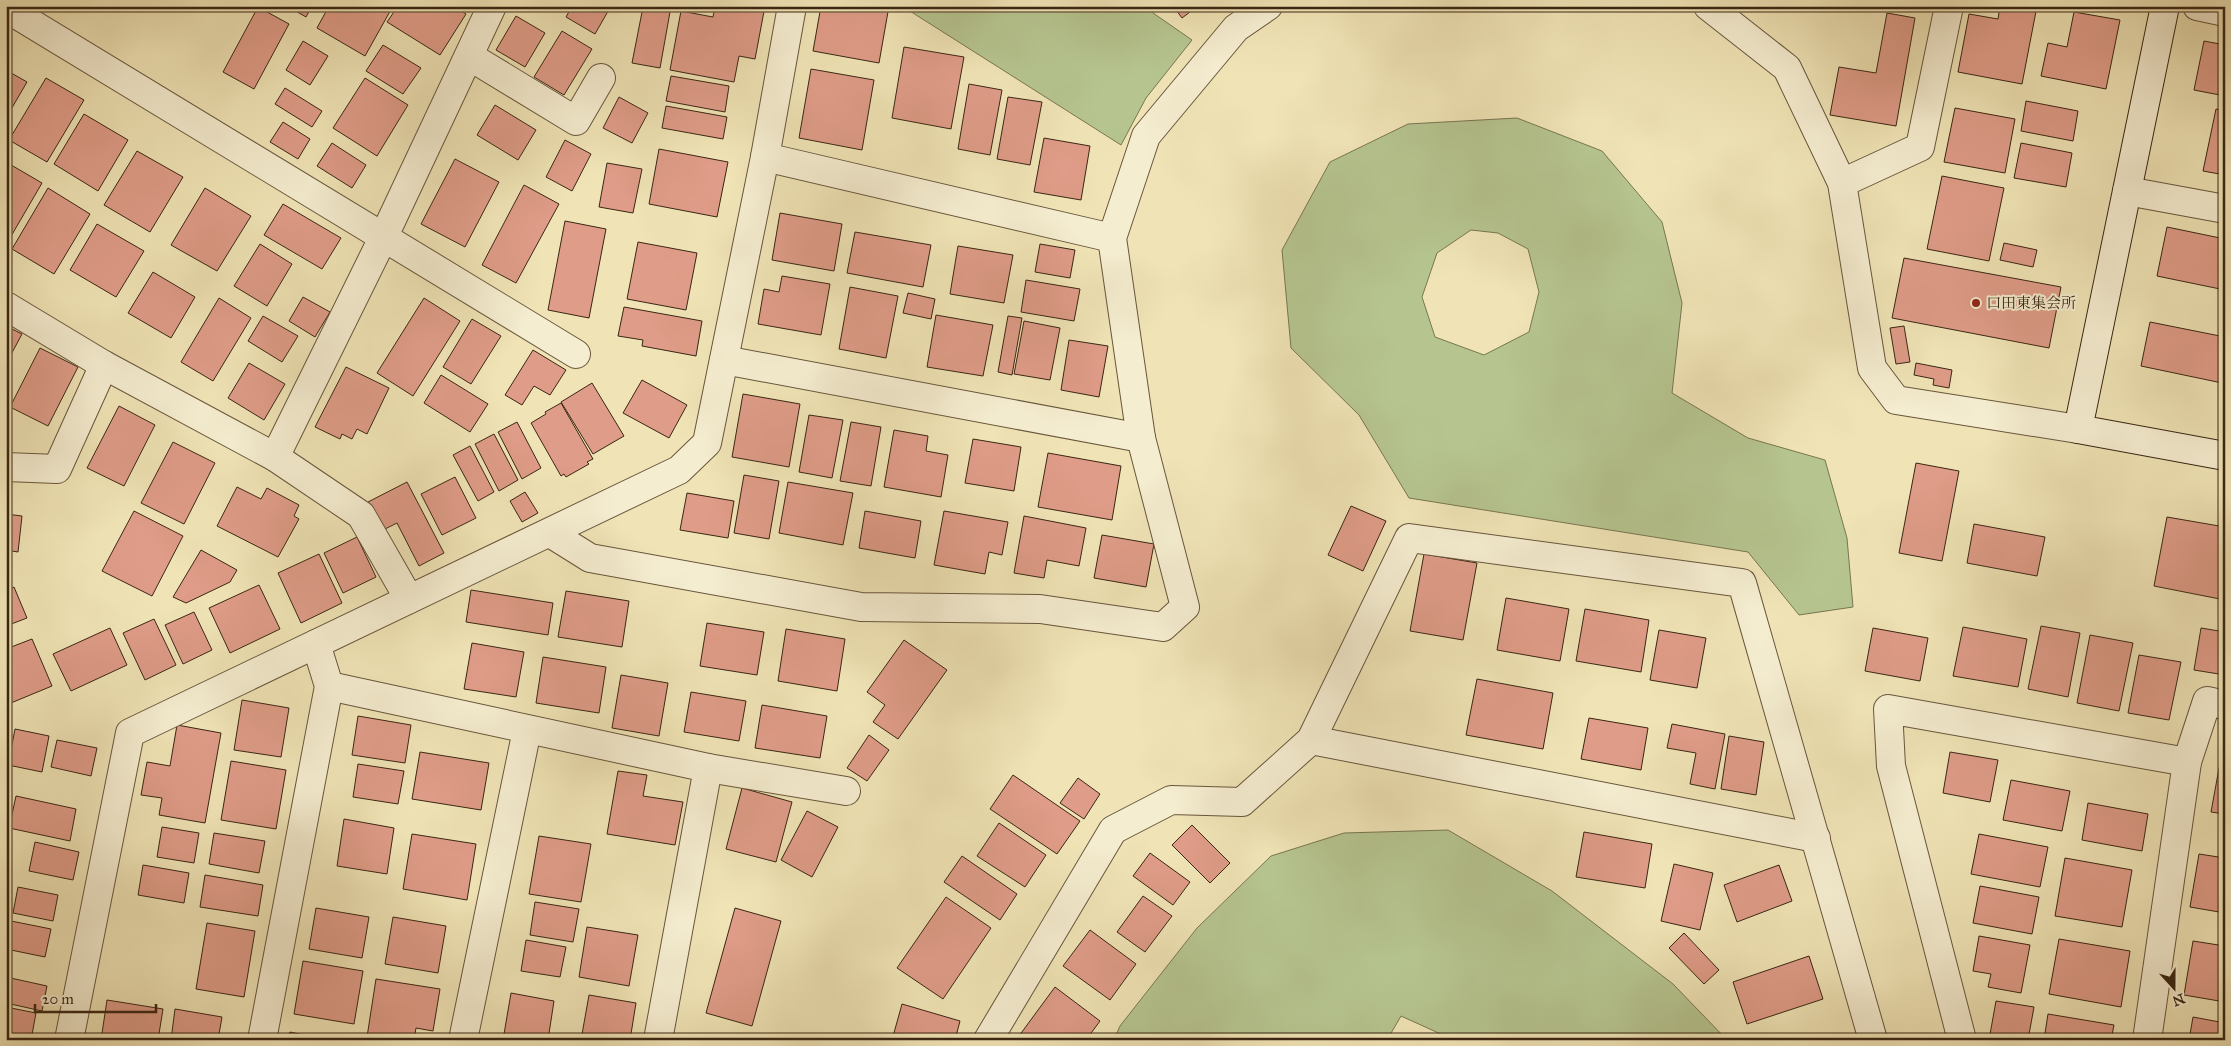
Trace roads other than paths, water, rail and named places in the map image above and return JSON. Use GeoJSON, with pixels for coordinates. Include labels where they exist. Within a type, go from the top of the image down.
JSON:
{"type":"FeatureCollection","features":[{"type":"Feature","properties":{"kind":"street"},"geometry":{"type":"LineString","coordinates":[[275,457],[384,236],[492,6]]}},
{"type":"Feature","properties":{"kind":"street"},"geometry":{"type":"LineString","coordinates":[[69,1040],[130,733],[680,470],[707,443],[766,157],[792,6]]}},
{"type":"Feature","properties":{"kind":"street"},"geometry":{"type":"LineString","coordinates":[[550,533],[590,558],[861,607],[1040,609],[1164,626],[1185,607],[1141,438],[1112,238],[1146,136],[1236,28],[1268,6]]}},
{"type":"Feature","properties":{"kind":"street"},"geometry":{"type":"LineString","coordinates":[[1708,6],[1787,68],[1842,183],[1872,368],[1896,400],[2078,428],[2225,456]]}},
{"type":"Feature","properties":{"kind":"street"},"geometry":{"type":"LineString","coordinates":[[1842,183],[1920,147],[1949,6]]}},
{"type":"Feature","properties":{"kind":"street"},"geometry":{"type":"LineString","coordinates":[[2078,428],[2164,6]]}},
{"type":"Feature","properties":{"kind":"street"},"geometry":{"type":"LineString","coordinates":[[2197,6],[2225,12]]}},
{"type":"Feature","properties":{"kind":"street"},"geometry":{"type":"LineString","coordinates":[[6,8],[576,354]]}},
{"type":"Feature","properties":{"kind":"street"},"geometry":{"type":"LineString","coordinates":[[469,56],[576,121],[601,78]]}},
{"type":"Feature","properties":{"kind":"street"},"geometry":{"type":"LineString","coordinates":[[766,157],[1112,238]]}},
{"type":"Feature","properties":{"kind":"street"},"geometry":{"type":"LineString","coordinates":[[2127,190],[2225,209]]}},
{"type":"Feature","properties":{"kind":"street"},"geometry":{"type":"LineString","coordinates":[[6,306],[104,365],[275,457],[361,515],[409,599]]}},
{"type":"Feature","properties":{"kind":"street"},"geometry":{"type":"LineString","coordinates":[[724,360],[1141,438]]}},
{"type":"Feature","properties":{"kind":"street"},"geometry":{"type":"LineString","coordinates":[[6,468],[57,469],[104,365]]}},
{"type":"Feature","properties":{"kind":"street"},"geometry":{"type":"LineString","coordinates":[[988,1040],[1113,830],[1171,800],[1242,802],[1310,740],[1409,538],[1742,583],[1873,1040]]}},
{"type":"Feature","properties":{"kind":"street"},"geometry":{"type":"LineString","coordinates":[[262,1040],[329,686],[316,644]]}},
{"type":"Feature","properties":{"kind":"street"},"geometry":{"type":"LineString","coordinates":[[329,686],[708,768],[846,791]]}},
{"type":"Feature","properties":{"kind":"street"},"geometry":{"type":"LineString","coordinates":[[2147,1040],[2187,762],[2207,701],[2225,704]]}},
{"type":"Feature","properties":{"kind":"street"},"geometry":{"type":"LineString","coordinates":[[1962,1040],[1891,766],[1888,709],[2187,762]]}},
{"type":"Feature","properties":{"kind":"street"},"geometry":{"type":"LineString","coordinates":[[463,1040],[527,730]]}},
{"type":"Feature","properties":{"kind":"street"},"geometry":{"type":"LineString","coordinates":[[1310,740],[1816,838]]}},
{"type":"Feature","properties":{"kind":"street"},"geometry":{"type":"LineString","coordinates":[[658,1040],[708,768]]}},
{"type":"Feature","properties":{"kind":"place","name":"口田東集会所"},"geometry":{"type":"Point","coordinates":[1976,303]}}]}
